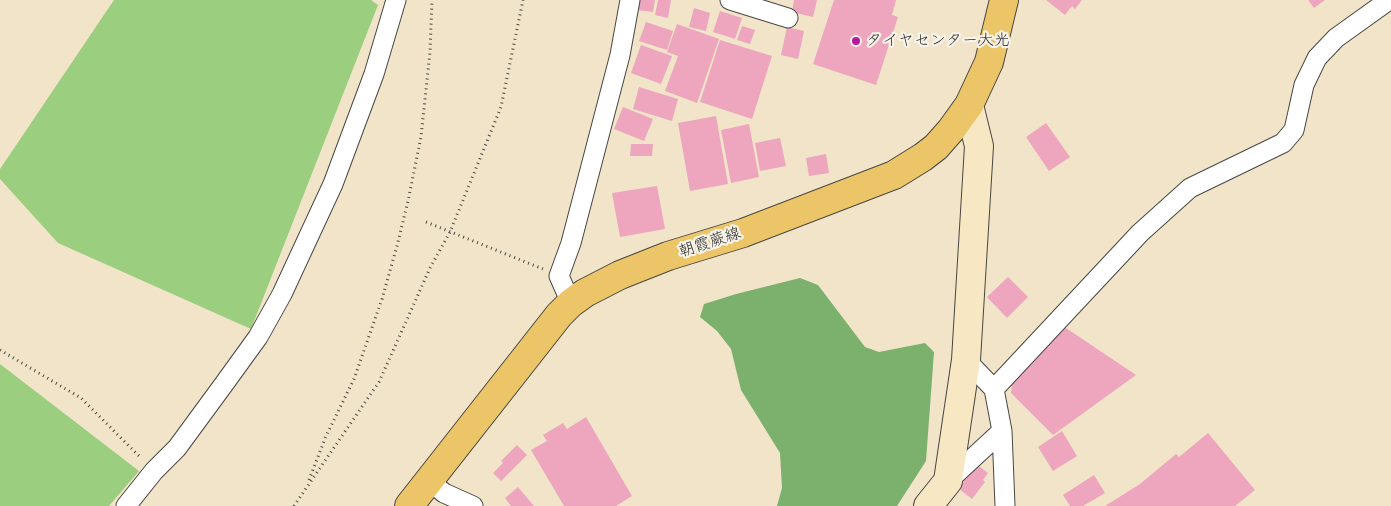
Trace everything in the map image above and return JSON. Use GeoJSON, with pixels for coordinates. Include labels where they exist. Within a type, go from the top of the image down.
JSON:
{"type":"FeatureCollection","features":[{"type":"Feature","properties":{"kind":"main road","name":"朝霞蕨線"},"geometry":{"type":"LineString","coordinates":[[409,506],[559,315],[585,292],[668,256],[743,233],[894,175],[936,147],[969,105],[989,62],[1004,0]]}},
{"type":"Feature","properties":{"kind":"street"},"geometry":{"type":"LineString","coordinates":[[126,506],[154,471],[177,448],[258,337],[282,294],[333,184],[374,74],[396,0]]}},
{"type":"Feature","properties":{"kind":"street"},"geometry":{"type":"LineString","coordinates":[[571,303],[559,276],[571,243],[620,55],[630,0]]}},
{"type":"Feature","properties":{"kind":"street"},"geometry":{"type":"LineString","coordinates":[[730,0],[788,18]]}},
{"type":"Feature","properties":{"kind":"street"},"geometry":{"type":"LineString","coordinates":[[994,389],[1140,233],[1190,188],[1283,143],[1294,130],[1304,85],[1317,58],[1336,38],[1389,0]]}},
{"type":"Feature","properties":{"kind":"street"},"geometry":{"type":"LineString","coordinates":[[948,481],[966,360],[978,146],[969,105]]}},
{"type":"Feature","properties":{"kind":"street"},"geometry":{"type":"LineString","coordinates":[[966,360],[994,389],[1002,431],[1005,506]]}},
{"type":"Feature","properties":{"kind":"street"},"geometry":{"type":"LineString","coordinates":[[928,506],[948,481],[1002,431]]}},
{"type":"Feature","properties":{"kind":"street"},"geometry":{"type":"LineString","coordinates":[[428,480],[444,493],[473,506]]}},
{"type":"Feature","properties":{"kind":"path"},"geometry":{"type":"LineString","coordinates":[[307,485],[326,436],[354,379],[382,299],[397,246],[421,137],[430,52],[432,0]]}},
{"type":"Feature","properties":{"kind":"path"},"geometry":{"type":"LineString","coordinates":[[294,506],[379,382],[430,268],[450,232],[501,107],[523,0]]}},
{"type":"Feature","properties":{"kind":"path"},"geometry":{"type":"LineString","coordinates":[[426,222],[559,276]]}},
{"type":"Feature","properties":{"kind":"path"},"geometry":{"type":"LineString","coordinates":[[0,350],[81,398],[154,471]]}},
{"type":"Feature","properties":{"kind":"green space"},"geometry":{"type":"Polygon","coordinates":[[[114,0],[371,0],[378,5],[251,329],[58,243],[0,179],[0,169],[114,0]]]}},
{"type":"Feature","properties":{"kind":"green space"},"geometry":{"type":"Polygon","coordinates":[[[800,278],[818,285],[865,347],[879,352],[925,343],[934,352],[926,461],[897,506],[777,506],[782,488],[780,453],[741,390],[731,349],[717,331],[700,317],[704,304],[800,278]]]}},
{"type":"Feature","properties":{"kind":"green space"},"geometry":{"type":"Polygon","coordinates":[[[0,364],[139,471],[109,506],[0,506],[0,364]]]}},
{"type":"Feature","properties":{"kind":"building"},"geometry":{"type":"Polygon","coordinates":[[[639,0],[655,0],[653,12],[637,10],[639,0]]]}},
{"type":"Feature","properties":{"kind":"building"},"geometry":{"type":"Polygon","coordinates":[[[658,0],[671,0],[668,18],[655,15],[658,0]]]}},
{"type":"Feature","properties":{"kind":"building"},"geometry":{"type":"Polygon","coordinates":[[[794,0],[817,0],[813,17],[792,12],[794,0]]]}},
{"type":"Feature","properties":{"kind":"building","name":"タイヤセンター大光"},"geometry":{"type":"Polygon","coordinates":[[[834,0],[896,0],[892,15],[898,17],[876,85],[813,64],[834,0]]]}},
{"type":"Feature","properties":{"kind":"building"},"geometry":{"type":"Polygon","coordinates":[[[1046,0],[1082,0],[1075,9],[1072,6],[1065,15],[1046,0]]]}},
{"type":"Feature","properties":{"kind":"building"},"geometry":{"type":"Polygon","coordinates":[[[1308,0],[1325,0],[1314,8],[1308,0]]]}},
{"type":"Feature","properties":{"kind":"building"},"geometry":{"type":"Polygon","coordinates":[[[694,8],[710,13],[706,31],[689,27],[694,8]]]}},
{"type":"Feature","properties":{"kind":"building"},"geometry":{"type":"Polygon","coordinates":[[[720,11],[742,18],[735,39],[713,32],[720,11]]]}},
{"type":"Feature","properties":{"kind":"building"},"geometry":{"type":"Polygon","coordinates":[[[646,22],[673,31],[667,50],[639,41],[646,22]]]}},
{"type":"Feature","properties":{"kind":"building"},"geometry":{"type":"Polygon","coordinates":[[[677,24],[719,39],[697,103],[665,91],[678,56],[667,52],[677,24]]]}},
{"type":"Feature","properties":{"kind":"building"},"geometry":{"type":"Polygon","coordinates":[[[742,26],[755,30],[750,44],[737,40],[742,26]]]}},
{"type":"Feature","properties":{"kind":"building"},"geometry":{"type":"Polygon","coordinates":[[[787,27],[804,31],[798,59],[781,55],[787,27]]]}},
{"type":"Feature","properties":{"kind":"building"},"geometry":{"type":"Polygon","coordinates":[[[720,40],[772,56],[752,119],[700,102],[720,40]]]}},
{"type":"Feature","properties":{"kind":"building"},"geometry":{"type":"Polygon","coordinates":[[[641,45],[672,56],[661,84],[631,73],[641,45]]]}},
{"type":"Feature","properties":{"kind":"building"},"geometry":{"type":"Polygon","coordinates":[[[639,87],[678,99],[672,121],[633,109],[639,87]]]}},
{"type":"Feature","properties":{"kind":"building"},"geometry":{"type":"Polygon","coordinates":[[[623,107],[653,119],[644,141],[614,129],[623,107]]]}},
{"type":"Feature","properties":{"kind":"building"},"geometry":{"type":"Polygon","coordinates":[[[716,116],[728,184],[690,191],[678,123],[716,116]]]}},
{"type":"Feature","properties":{"kind":"building"},"geometry":{"type":"Polygon","coordinates":[[[1046,123],[1070,157],[1049,171],[1026,137],[1046,123]]]}},
{"type":"Feature","properties":{"kind":"building"},"geometry":{"type":"Polygon","coordinates":[[[749,124],[759,177],[731,183],[721,130],[749,124]]]}},
{"type":"Feature","properties":{"kind":"building"},"geometry":{"type":"Polygon","coordinates":[[[780,138],[786,166],[760,171],[755,143],[780,138]]]}},
{"type":"Feature","properties":{"kind":"building"},"geometry":{"type":"Polygon","coordinates":[[[631,144],[653,144],[652,156],[630,156],[631,144]]]}},
{"type":"Feature","properties":{"kind":"building"},"geometry":{"type":"Polygon","coordinates":[[[826,154],[829,173],[809,176],[806,158],[826,154]]]}},
{"type":"Feature","properties":{"kind":"building"},"geometry":{"type":"Polygon","coordinates":[[[657,186],[665,229],[620,237],[612,193],[657,186]]]}},
{"type":"Feature","properties":{"kind":"building"},"geometry":{"type":"Polygon","coordinates":[[[1008,277],[1028,297],[1007,318],[987,297],[1008,277]]]}},
{"type":"Feature","properties":{"kind":"building"},"geometry":{"type":"Polygon","coordinates":[[[1063,326],[1136,375],[1053,435],[1011,393],[1012,384],[1063,326]]]}},
{"type":"Feature","properties":{"kind":"building"},"geometry":{"type":"Polygon","coordinates":[[[586,417],[632,496],[616,506],[564,506],[531,450],[547,441],[543,435],[563,423],[567,429],[586,417]]]}},
{"type":"Feature","properties":{"kind":"building"},"geometry":{"type":"Polygon","coordinates":[[[1062,431],[1077,456],[1053,471],[1038,447],[1062,431]]]}},
{"type":"Feature","properties":{"kind":"building"},"geometry":{"type":"Polygon","coordinates":[[[1208,433],[1255,490],[1235,506],[1105,506],[1140,484],[1176,454],[1179,457],[1208,433]]]}},
{"type":"Feature","properties":{"kind":"building"},"geometry":{"type":"Polygon","coordinates":[[[517,445],[527,455],[501,481],[493,473],[503,463],[501,461],[517,445]]]}},
{"type":"Feature","properties":{"kind":"building"},"geometry":{"type":"Polygon","coordinates":[[[975,463],[988,473],[983,480],[985,482],[972,499],[959,489],[964,482],[962,480],[975,463]]]}},
{"type":"Feature","properties":{"kind":"building"},"geometry":{"type":"Polygon","coordinates":[[[1094,475],[1105,493],[1083,506],[1070,506],[1063,495],[1094,475]]]}},
{"type":"Feature","properties":{"kind":"building"},"geometry":{"type":"Polygon","coordinates":[[[518,487],[534,506],[511,506],[505,498],[518,487]]]}},
{"type":"Feature","properties":{"kind":"place","name":"タイヤセンター大光"},"geometry":{"type":"Point","coordinates":[856,41]}}]}
